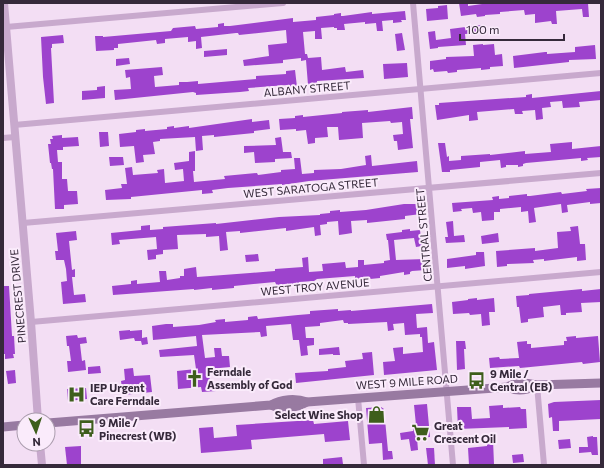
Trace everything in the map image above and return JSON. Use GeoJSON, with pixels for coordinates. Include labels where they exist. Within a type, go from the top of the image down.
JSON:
{"type":"FeatureCollection","features":[{"type":"Feature","properties":{"kind":"main road","name":"WEST 9 MILE ROAD"},"geometry":{"type":"LineString","coordinates":[[56,422],[271,405],[284,401],[301,400],[307,402],[508,387],[513,390],[528,389],[537,386],[601,383]]}},
{"type":"Feature","properties":{"kind":"main road"},"geometry":{"type":"LineString","coordinates":[[3,427],[16,426]]}},
{"type":"Feature","properties":{"kind":"street","name":"PINECREST DRIVE"},"geometry":{"type":"LineString","coordinates":[[4,3],[6,27],[5,45],[23,223],[37,412]]}},
{"type":"Feature","properties":{"kind":"street"},"geometry":{"type":"LineString","coordinates":[[6,27],[283,3]]}},
{"type":"Feature","properties":{"kind":"street","name":"CENTRAL STREET"},"geometry":{"type":"LineString","coordinates":[[414,3],[453,465]]}},
{"type":"Feature","properties":{"kind":"street","name":"ALBANY STREET"},"geometry":{"type":"LineString","coordinates":[[14,125],[601,73]]}},
{"type":"Feature","properties":{"kind":"street"},"geometry":{"type":"LineString","coordinates":[[3,138],[15,137]]}},
{"type":"Feature","properties":{"kind":"street","name":"WEST SARATOGA STREET"},"geometry":{"type":"LineString","coordinates":[[23,223],[601,173]]}},
{"type":"Feature","properties":{"kind":"street","name":"WEST TROY AVENUE"},"geometry":{"type":"LineString","coordinates":[[31,322],[601,272]]}},
{"type":"Feature","properties":{"kind":"street"},"geometry":{"type":"LineString","coordinates":[[537,386],[544,465]]}},
{"type":"Feature","properties":{"kind":"street"},"geometry":{"type":"LineString","coordinates":[[358,398],[364,465]]}},
{"type":"Feature","properties":{"kind":"street"},"geometry":{"type":"LineString","coordinates":[[41,452],[42,465]]}},
{"type":"Feature","properties":{"kind":"building"},"geometry":{"type":"Polygon","coordinates":[[[459,3],[468,3],[468,6],[489,3],[588,3],[589,17],[583,17],[582,9],[556,11],[557,24],[552,24],[551,21],[535,23],[535,14],[525,15],[524,10],[500,12],[500,14],[477,17],[476,14],[461,16],[459,3]]]}},
{"type":"Feature","properties":{"kind":"building"},"geometry":{"type":"Polygon","coordinates":[[[447,5],[448,19],[427,21],[426,9],[438,8],[438,6],[447,5]]]}},
{"type":"Feature","properties":{"kind":"building"},"geometry":{"type":"Polygon","coordinates":[[[405,11],[406,20],[401,20],[402,22],[393,23],[393,20],[382,21],[383,31],[377,31],[376,23],[365,24],[365,22],[344,24],[345,30],[337,30],[337,28],[334,27],[321,28],[322,39],[315,39],[315,31],[303,32],[305,54],[307,54],[308,58],[321,57],[322,70],[345,67],[346,72],[363,70],[364,78],[317,81],[317,84],[308,85],[306,60],[301,61],[301,58],[283,60],[283,63],[244,66],[243,60],[269,56],[268,45],[287,43],[286,30],[201,37],[202,48],[196,49],[196,41],[188,42],[188,37],[165,39],[165,43],[157,44],[156,40],[118,44],[118,48],[114,48],[114,50],[96,51],[95,36],[103,37],[171,31],[173,28],[195,26],[196,29],[218,27],[218,24],[224,23],[224,26],[230,26],[293,18],[293,22],[316,20],[316,17],[341,13],[341,16],[343,16],[372,12],[372,14],[405,11]]]}},
{"type":"Feature","properties":{"kind":"building"},"geometry":{"type":"Polygon","coordinates":[[[481,25],[482,33],[465,34],[466,45],[430,49],[428,32],[435,31],[436,40],[451,38],[450,29],[481,25]]]}},
{"type":"Feature","properties":{"kind":"building"},"geometry":{"type":"Polygon","coordinates":[[[402,33],[405,50],[397,51],[395,34],[402,33]]]}},
{"type":"Feature","properties":{"kind":"building"},"geometry":{"type":"Polygon","coordinates":[[[63,35],[64,43],[52,44],[51,48],[54,103],[46,104],[41,37],[63,35]]]}},
{"type":"Feature","properties":{"kind":"building"},"geometry":{"type":"Polygon","coordinates":[[[494,44],[495,55],[502,54],[503,66],[490,67],[490,69],[481,70],[481,68],[457,70],[457,72],[448,73],[447,71],[434,72],[433,69],[430,70],[430,61],[446,59],[446,57],[474,56],[473,45],[494,44]]]}},
{"type":"Feature","properties":{"kind":"building"},"geometry":{"type":"Polygon","coordinates":[[[595,45],[596,59],[569,60],[569,62],[514,68],[513,56],[545,52],[547,52],[547,54],[575,52],[575,47],[595,45]]]}},
{"type":"Feature","properties":{"kind":"building"},"geometry":{"type":"Polygon","coordinates":[[[227,49],[227,55],[204,57],[204,51],[227,49]]]}},
{"type":"Feature","properties":{"kind":"building"},"geometry":{"type":"Polygon","coordinates":[[[129,58],[130,64],[116,66],[116,59],[129,58]]]}},
{"type":"Feature","properties":{"kind":"building"},"geometry":{"type":"Polygon","coordinates":[[[407,63],[408,77],[384,79],[383,64],[407,63]]]}},
{"type":"Feature","properties":{"kind":"building"},"geometry":{"type":"Polygon","coordinates":[[[162,67],[163,75],[154,76],[155,87],[179,85],[179,82],[198,81],[198,84],[256,79],[256,76],[286,74],[286,71],[295,70],[297,87],[287,88],[287,85],[248,88],[249,91],[240,92],[196,95],[196,93],[193,92],[115,100],[114,90],[131,89],[130,77],[126,78],[125,70],[162,67]]]}},
{"type":"Feature","properties":{"kind":"building"},"geometry":{"type":"Polygon","coordinates":[[[105,86],[105,98],[82,100],[82,91],[97,90],[97,87],[105,86]]]}},
{"type":"Feature","properties":{"kind":"building"},"geometry":{"type":"Polygon","coordinates":[[[601,91],[601,100],[579,102],[580,107],[563,108],[562,101],[550,102],[551,107],[542,108],[543,119],[536,120],[535,110],[522,111],[523,114],[515,114],[514,109],[477,112],[478,120],[469,121],[469,115],[437,120],[435,105],[439,105],[439,103],[526,97],[526,95],[532,94],[532,98],[601,91]]]}},
{"type":"Feature","properties":{"kind":"building"},"geometry":{"type":"Polygon","coordinates":[[[412,107],[413,119],[410,119],[413,148],[398,150],[397,141],[394,141],[393,135],[403,134],[402,122],[391,123],[390,121],[362,123],[363,138],[339,140],[338,127],[327,127],[328,137],[315,138],[315,143],[308,144],[306,130],[280,130],[279,119],[295,118],[295,116],[303,115],[303,117],[368,110],[368,112],[412,107]]]}},
{"type":"Feature","properties":{"kind":"building"},"geometry":{"type":"Polygon","coordinates":[[[252,119],[252,122],[269,120],[270,129],[254,131],[254,133],[214,137],[214,135],[202,136],[203,150],[196,151],[195,137],[160,139],[160,141],[153,142],[155,154],[143,155],[144,162],[136,163],[134,146],[120,147],[119,134],[136,132],[136,130],[145,129],[145,131],[167,129],[167,127],[174,126],[174,128],[189,126],[189,128],[252,119]]]}},
{"type":"Feature","properties":{"kind":"building"},"geometry":{"type":"Polygon","coordinates":[[[99,132],[108,132],[109,146],[100,147],[99,132]]]}},
{"type":"Feature","properties":{"kind":"building"},"geometry":{"type":"Polygon","coordinates":[[[62,135],[62,138],[78,137],[79,146],[63,147],[63,150],[57,150],[58,162],[62,162],[62,179],[67,179],[68,191],[77,191],[78,204],[64,205],[64,209],[55,209],[53,169],[50,163],[48,144],[51,144],[50,139],[53,139],[52,136],[62,135]]]}},
{"type":"Feature","properties":{"kind":"building"},"geometry":{"type":"Polygon","coordinates":[[[281,137],[283,152],[291,152],[292,158],[275,159],[275,162],[255,163],[254,152],[244,153],[244,146],[276,145],[275,138],[281,137]]]}},
{"type":"Feature","properties":{"kind":"building"},"geometry":{"type":"Polygon","coordinates":[[[572,142],[572,149],[601,146],[601,157],[587,158],[588,160],[581,161],[581,158],[526,163],[523,164],[523,166],[518,167],[518,165],[506,165],[506,167],[501,168],[500,160],[480,162],[480,167],[442,172],[438,143],[445,143],[449,161],[461,160],[461,156],[490,155],[525,151],[525,154],[551,152],[550,144],[572,142]]]}},
{"type":"Feature","properties":{"kind":"building"},"geometry":{"type":"Polygon","coordinates":[[[195,151],[195,171],[193,171],[194,182],[225,179],[224,176],[257,173],[258,175],[281,172],[281,170],[295,169],[294,158],[300,158],[302,174],[314,173],[314,170],[341,169],[366,165],[365,156],[371,155],[372,166],[417,161],[418,172],[309,181],[282,185],[228,188],[212,190],[213,193],[202,194],[202,190],[131,197],[131,199],[106,200],[105,190],[122,188],[121,184],[127,184],[125,168],[132,167],[133,175],[158,173],[157,170],[164,169],[165,183],[184,181],[183,169],[175,170],[174,163],[189,161],[189,152],[195,151]]]}},
{"type":"Feature","properties":{"kind":"building"},"geometry":{"type":"Polygon","coordinates":[[[109,157],[123,157],[124,165],[110,166],[109,157]]]}},
{"type":"Feature","properties":{"kind":"building"},"geometry":{"type":"Polygon","coordinates":[[[601,188],[601,203],[590,204],[590,202],[567,205],[568,212],[562,213],[561,204],[534,208],[536,222],[529,223],[528,211],[521,212],[521,207],[500,209],[500,212],[494,212],[494,220],[482,221],[481,212],[473,213],[472,208],[461,209],[462,211],[453,212],[452,203],[493,200],[492,197],[499,196],[499,199],[527,194],[527,196],[530,196],[561,192],[562,194],[587,191],[586,189],[601,188]]]}},
{"type":"Feature","properties":{"kind":"building"},"geometry":{"type":"Polygon","coordinates":[[[404,204],[419,204],[421,214],[405,216],[405,219],[367,223],[367,220],[351,221],[352,233],[339,235],[338,221],[327,222],[327,224],[320,225],[321,235],[315,236],[314,227],[286,231],[286,228],[240,233],[240,231],[226,232],[228,250],[220,251],[219,236],[206,237],[206,234],[177,235],[178,249],[163,250],[163,254],[156,255],[156,259],[148,260],[147,250],[157,249],[156,237],[119,240],[120,244],[112,245],[111,233],[141,230],[141,226],[150,225],[150,230],[163,229],[163,227],[320,215],[330,213],[330,211],[340,210],[340,212],[366,210],[404,204]]]}},
{"type":"Feature","properties":{"kind":"building"},"geometry":{"type":"Polygon","coordinates":[[[453,221],[454,236],[464,235],[465,242],[446,243],[445,237],[448,237],[446,222],[453,221]]]}},
{"type":"Feature","properties":{"kind":"building"},"geometry":{"type":"Polygon","coordinates":[[[578,226],[580,244],[585,244],[586,260],[577,261],[577,257],[544,261],[544,259],[533,260],[534,263],[507,264],[507,266],[497,267],[496,251],[535,248],[535,251],[558,248],[557,232],[571,231],[570,227],[578,226]]]}},
{"type":"Feature","properties":{"kind":"building"},"geometry":{"type":"Polygon","coordinates":[[[410,229],[410,231],[420,230],[422,246],[416,247],[414,238],[394,240],[396,260],[425,259],[426,270],[412,271],[410,274],[404,275],[404,272],[370,279],[370,277],[355,279],[355,276],[317,279],[314,281],[299,282],[299,284],[293,285],[277,286],[275,282],[212,290],[212,288],[113,295],[112,286],[131,284],[131,281],[137,280],[137,284],[160,282],[159,271],[166,271],[167,280],[180,278],[180,276],[184,276],[184,269],[196,267],[197,277],[275,271],[275,269],[303,267],[302,258],[308,257],[309,272],[323,271],[322,264],[345,262],[346,268],[358,267],[358,260],[364,260],[364,265],[384,263],[384,261],[390,260],[386,234],[402,232],[402,230],[410,229]]]}},
{"type":"Feature","properties":{"kind":"building"},"geometry":{"type":"Polygon","coordinates":[[[76,231],[77,240],[69,241],[72,270],[75,269],[75,277],[72,277],[74,295],[85,294],[86,302],[63,304],[61,282],[67,281],[66,269],[64,260],[56,260],[55,251],[58,251],[56,233],[76,231]]]}},
{"type":"Feature","properties":{"kind":"building"},"geometry":{"type":"Polygon","coordinates":[[[498,233],[499,242],[482,244],[481,236],[498,233]]]}},
{"type":"Feature","properties":{"kind":"building"},"geometry":{"type":"Polygon","coordinates":[[[476,252],[484,252],[485,266],[465,269],[465,266],[447,268],[447,259],[476,255],[476,252]]]}},
{"type":"Feature","properties":{"kind":"building"},"geometry":{"type":"Polygon","coordinates":[[[258,254],[259,261],[246,262],[245,255],[258,254]]]}},
{"type":"Feature","properties":{"kind":"building"},"geometry":{"type":"Polygon","coordinates":[[[3,286],[9,286],[12,336],[14,336],[15,354],[13,354],[14,358],[5,359],[5,354],[3,354],[3,286]]]}},
{"type":"Feature","properties":{"kind":"building"},"geometry":{"type":"Polygon","coordinates":[[[582,289],[582,291],[601,289],[601,302],[581,303],[582,312],[566,313],[566,315],[561,315],[560,305],[543,307],[544,317],[528,319],[528,322],[521,323],[516,296],[582,289]]]}},
{"type":"Feature","properties":{"kind":"building"},"geometry":{"type":"Polygon","coordinates":[[[477,298],[477,300],[494,298],[495,312],[489,312],[490,325],[482,326],[481,314],[453,314],[452,302],[477,298]]]}},
{"type":"Feature","properties":{"kind":"building"},"geometry":{"type":"Polygon","coordinates":[[[432,304],[433,313],[416,314],[417,328],[427,327],[428,343],[434,342],[437,370],[384,375],[383,362],[395,361],[393,348],[403,347],[403,354],[423,352],[422,337],[420,337],[420,334],[405,335],[404,323],[393,324],[394,330],[388,331],[387,322],[348,324],[344,323],[343,320],[320,323],[320,326],[305,327],[306,338],[314,338],[314,345],[307,346],[308,355],[301,356],[299,340],[293,340],[291,324],[266,326],[267,336],[261,337],[260,332],[202,335],[205,358],[215,357],[214,348],[221,348],[222,356],[229,356],[230,367],[209,369],[210,384],[215,384],[216,391],[202,392],[201,387],[178,389],[177,371],[196,369],[194,355],[160,357],[159,350],[197,346],[196,336],[153,340],[152,326],[166,324],[173,324],[173,327],[199,325],[216,322],[215,320],[225,319],[225,322],[248,320],[248,317],[257,316],[258,319],[310,314],[310,311],[338,309],[338,311],[351,311],[432,304]]]}},
{"type":"Feature","properties":{"kind":"building"},"geometry":{"type":"Polygon","coordinates":[[[142,330],[142,338],[147,337],[148,344],[142,345],[141,341],[135,341],[134,338],[120,340],[119,331],[142,330]]]}},
{"type":"Feature","properties":{"kind":"building"},"geometry":{"type":"Polygon","coordinates":[[[77,335],[78,338],[86,337],[87,343],[80,344],[82,361],[85,360],[86,370],[68,372],[67,361],[71,361],[66,336],[77,335]]]}},
{"type":"Feature","properties":{"kind":"building"},"geometry":{"type":"Polygon","coordinates":[[[576,336],[576,338],[598,336],[600,362],[583,364],[582,362],[520,368],[519,366],[490,368],[489,358],[519,358],[517,342],[527,341],[527,344],[531,344],[531,348],[564,345],[564,341],[567,341],[566,337],[576,336]]]}},
{"type":"Feature","properties":{"kind":"building"},"geometry":{"type":"Polygon","coordinates":[[[456,341],[465,341],[465,369],[457,370],[456,341]]]}},
{"type":"Feature","properties":{"kind":"building"},"geometry":{"type":"Polygon","coordinates":[[[339,347],[340,355],[319,355],[319,349],[339,347]]]}},
{"type":"Feature","properties":{"kind":"building"},"geometry":{"type":"Polygon","coordinates":[[[372,352],[374,375],[296,383],[295,373],[328,371],[328,369],[346,367],[345,361],[363,359],[362,353],[372,352]]]}},
{"type":"Feature","properties":{"kind":"building"},"geometry":{"type":"Polygon","coordinates":[[[100,366],[101,373],[88,374],[88,367],[100,366]]]}},
{"type":"Feature","properties":{"kind":"building"},"geometry":{"type":"Polygon","coordinates":[[[133,368],[134,376],[150,375],[152,392],[123,395],[121,381],[125,380],[124,369],[133,368]]]}},
{"type":"Feature","properties":{"kind":"building"},"geometry":{"type":"Polygon","coordinates":[[[15,370],[16,383],[8,384],[6,371],[15,370]]]}},
{"type":"Feature","properties":{"kind":"building"},"geometry":{"type":"Polygon","coordinates":[[[86,388],[87,399],[68,401],[67,389],[86,388]]]}},
{"type":"Feature","properties":{"kind":"building"},"geometry":{"type":"Polygon","coordinates":[[[601,400],[601,419],[559,421],[559,431],[553,431],[552,417],[549,418],[548,404],[554,402],[601,400]]]}},
{"type":"Feature","properties":{"kind":"building"},"geometry":{"type":"Polygon","coordinates":[[[427,404],[430,437],[417,438],[418,450],[411,451],[409,439],[401,440],[400,433],[413,431],[413,425],[416,425],[414,405],[427,404]]]}},
{"type":"Feature","properties":{"kind":"building"},"geometry":{"type":"Polygon","coordinates":[[[503,405],[503,408],[520,407],[521,409],[526,409],[527,428],[509,429],[509,427],[458,429],[457,407],[471,407],[472,419],[490,418],[489,406],[503,405]]]}},
{"type":"Feature","properties":{"kind":"building"},"geometry":{"type":"Polygon","coordinates":[[[381,407],[384,409],[388,451],[392,451],[393,459],[383,460],[382,443],[369,444],[366,408],[381,407]]]}},
{"type":"Feature","properties":{"kind":"building"},"geometry":{"type":"Polygon","coordinates":[[[313,420],[314,424],[348,421],[350,440],[325,442],[324,434],[251,440],[252,449],[201,453],[199,428],[213,427],[214,438],[237,436],[236,425],[313,420]]]}},
{"type":"Feature","properties":{"kind":"building"},"geometry":{"type":"Polygon","coordinates":[[[587,437],[597,437],[598,455],[592,455],[591,452],[579,453],[579,447],[588,447],[587,437]]]}},
{"type":"Feature","properties":{"kind":"building"},"geometry":{"type":"Polygon","coordinates":[[[570,439],[571,448],[559,449],[558,440],[570,439]]]}},
{"type":"Feature","properties":{"kind":"building"},"geometry":{"type":"Polygon","coordinates":[[[487,440],[493,440],[494,464],[469,465],[468,448],[487,446],[487,440]]]}},
{"type":"Feature","properties":{"kind":"building"},"geometry":{"type":"Polygon","coordinates":[[[81,446],[81,465],[67,465],[65,447],[81,446]]]}},
{"type":"Feature","properties":{"kind":"building"},"geometry":{"type":"Polygon","coordinates":[[[426,448],[434,448],[435,465],[428,465],[426,448]]]}},
{"type":"Feature","properties":{"kind":"building"},"geometry":{"type":"Polygon","coordinates":[[[523,454],[524,462],[513,463],[512,455],[523,454]]]}},
{"type":"Feature","properties":{"kind":"building"},"geometry":{"type":"Polygon","coordinates":[[[342,457],[343,464],[323,465],[323,459],[342,457]]]}},
{"type":"Feature","properties":{"kind":"place","name":"Ferndale Assembly of God"},"geometry":{"type":"Point","coordinates":[194,378]}},
{"type":"Feature","properties":{"kind":"place","name":"9 Mile / Central (EB)"},"geometry":{"type":"Point","coordinates":[477,380]}},
{"type":"Feature","properties":{"kind":"place","name":"IEP Urgent Care Ferndale"},"geometry":{"type":"Point","coordinates":[77,394]}},
{"type":"Feature","properties":{"kind":"place","name":"Select Wine Shop"},"geometry":{"type":"Point","coordinates":[376,415]}},
{"type":"Feature","properties":{"kind":"place","name":"9 Mile / Pinecrest (WB)"},"geometry":{"type":"Point","coordinates":[86,429]}},
{"type":"Feature","properties":{"kind":"place","name":"Great Crescent Oil"},"geometry":{"type":"Point","coordinates":[421,432]}}]}
